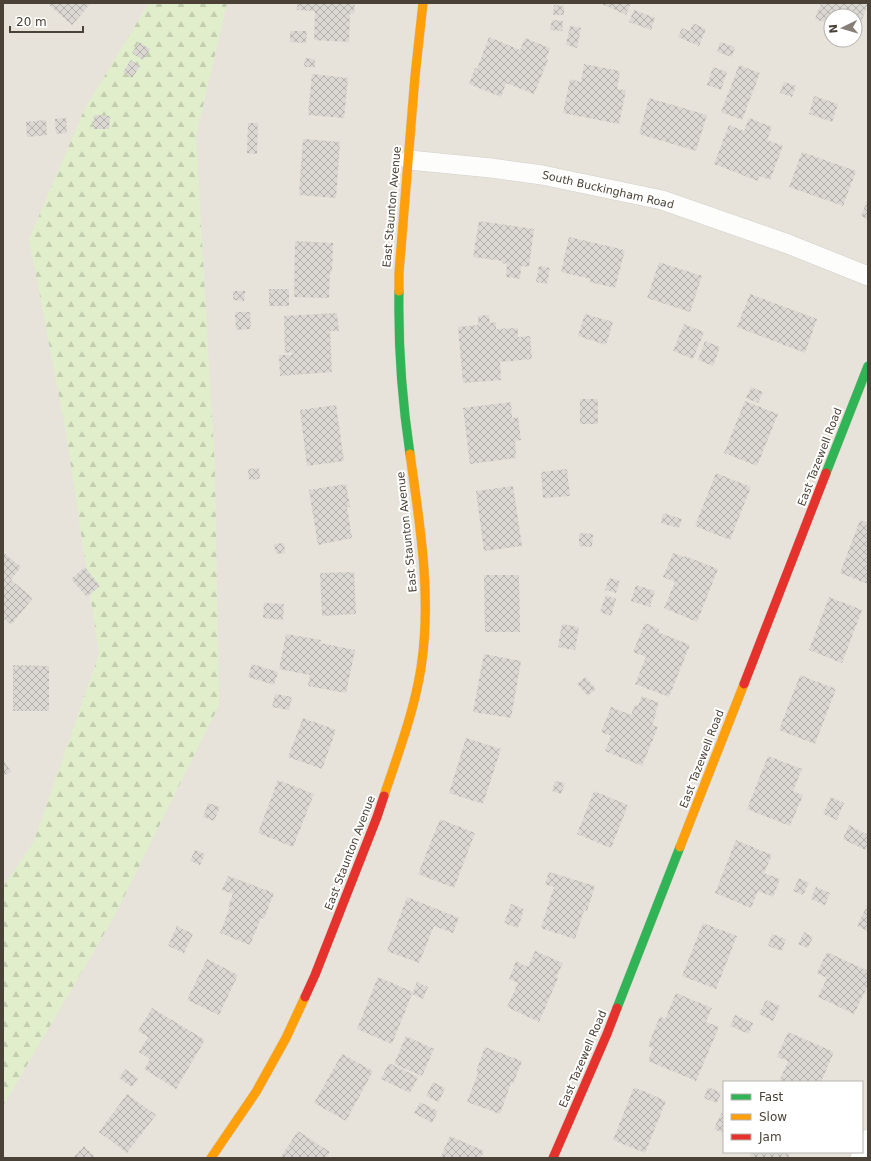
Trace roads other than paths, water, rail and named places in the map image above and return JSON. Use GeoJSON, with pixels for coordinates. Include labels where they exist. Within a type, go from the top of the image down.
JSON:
{"type":"FeatureCollection","features":[{"type":"Feature","properties":{"kind":"street","name":"East Staunton Avenue"},"geometry":{"type":"LineString","coordinates":[[210,1158],[256,1092],[286,1038],[315,975],[378,818],[412,710],[420,668],[425,628],[426,598],[421,532],[406,430],[398,325],[399,273],[415,76],[423,3]]}},
{"type":"Feature","properties":{"kind":"street","name":"South Buckingham Road"},"geometry":{"type":"LineString","coordinates":[[409,160],[491,168],[542,175],[662,200],[788,244],[868,276]]}},
{"type":"Feature","properties":{"kind":"street","name":"East Tazewell Road"},"geometry":{"type":"LineString","coordinates":[[553,1158],[607,1034],[868,366]]}},
{"type":"Feature","properties":{"kind":"street"},"geometry":{"type":"LineString","coordinates":[[863,1151],[868,1139]]}}]}
